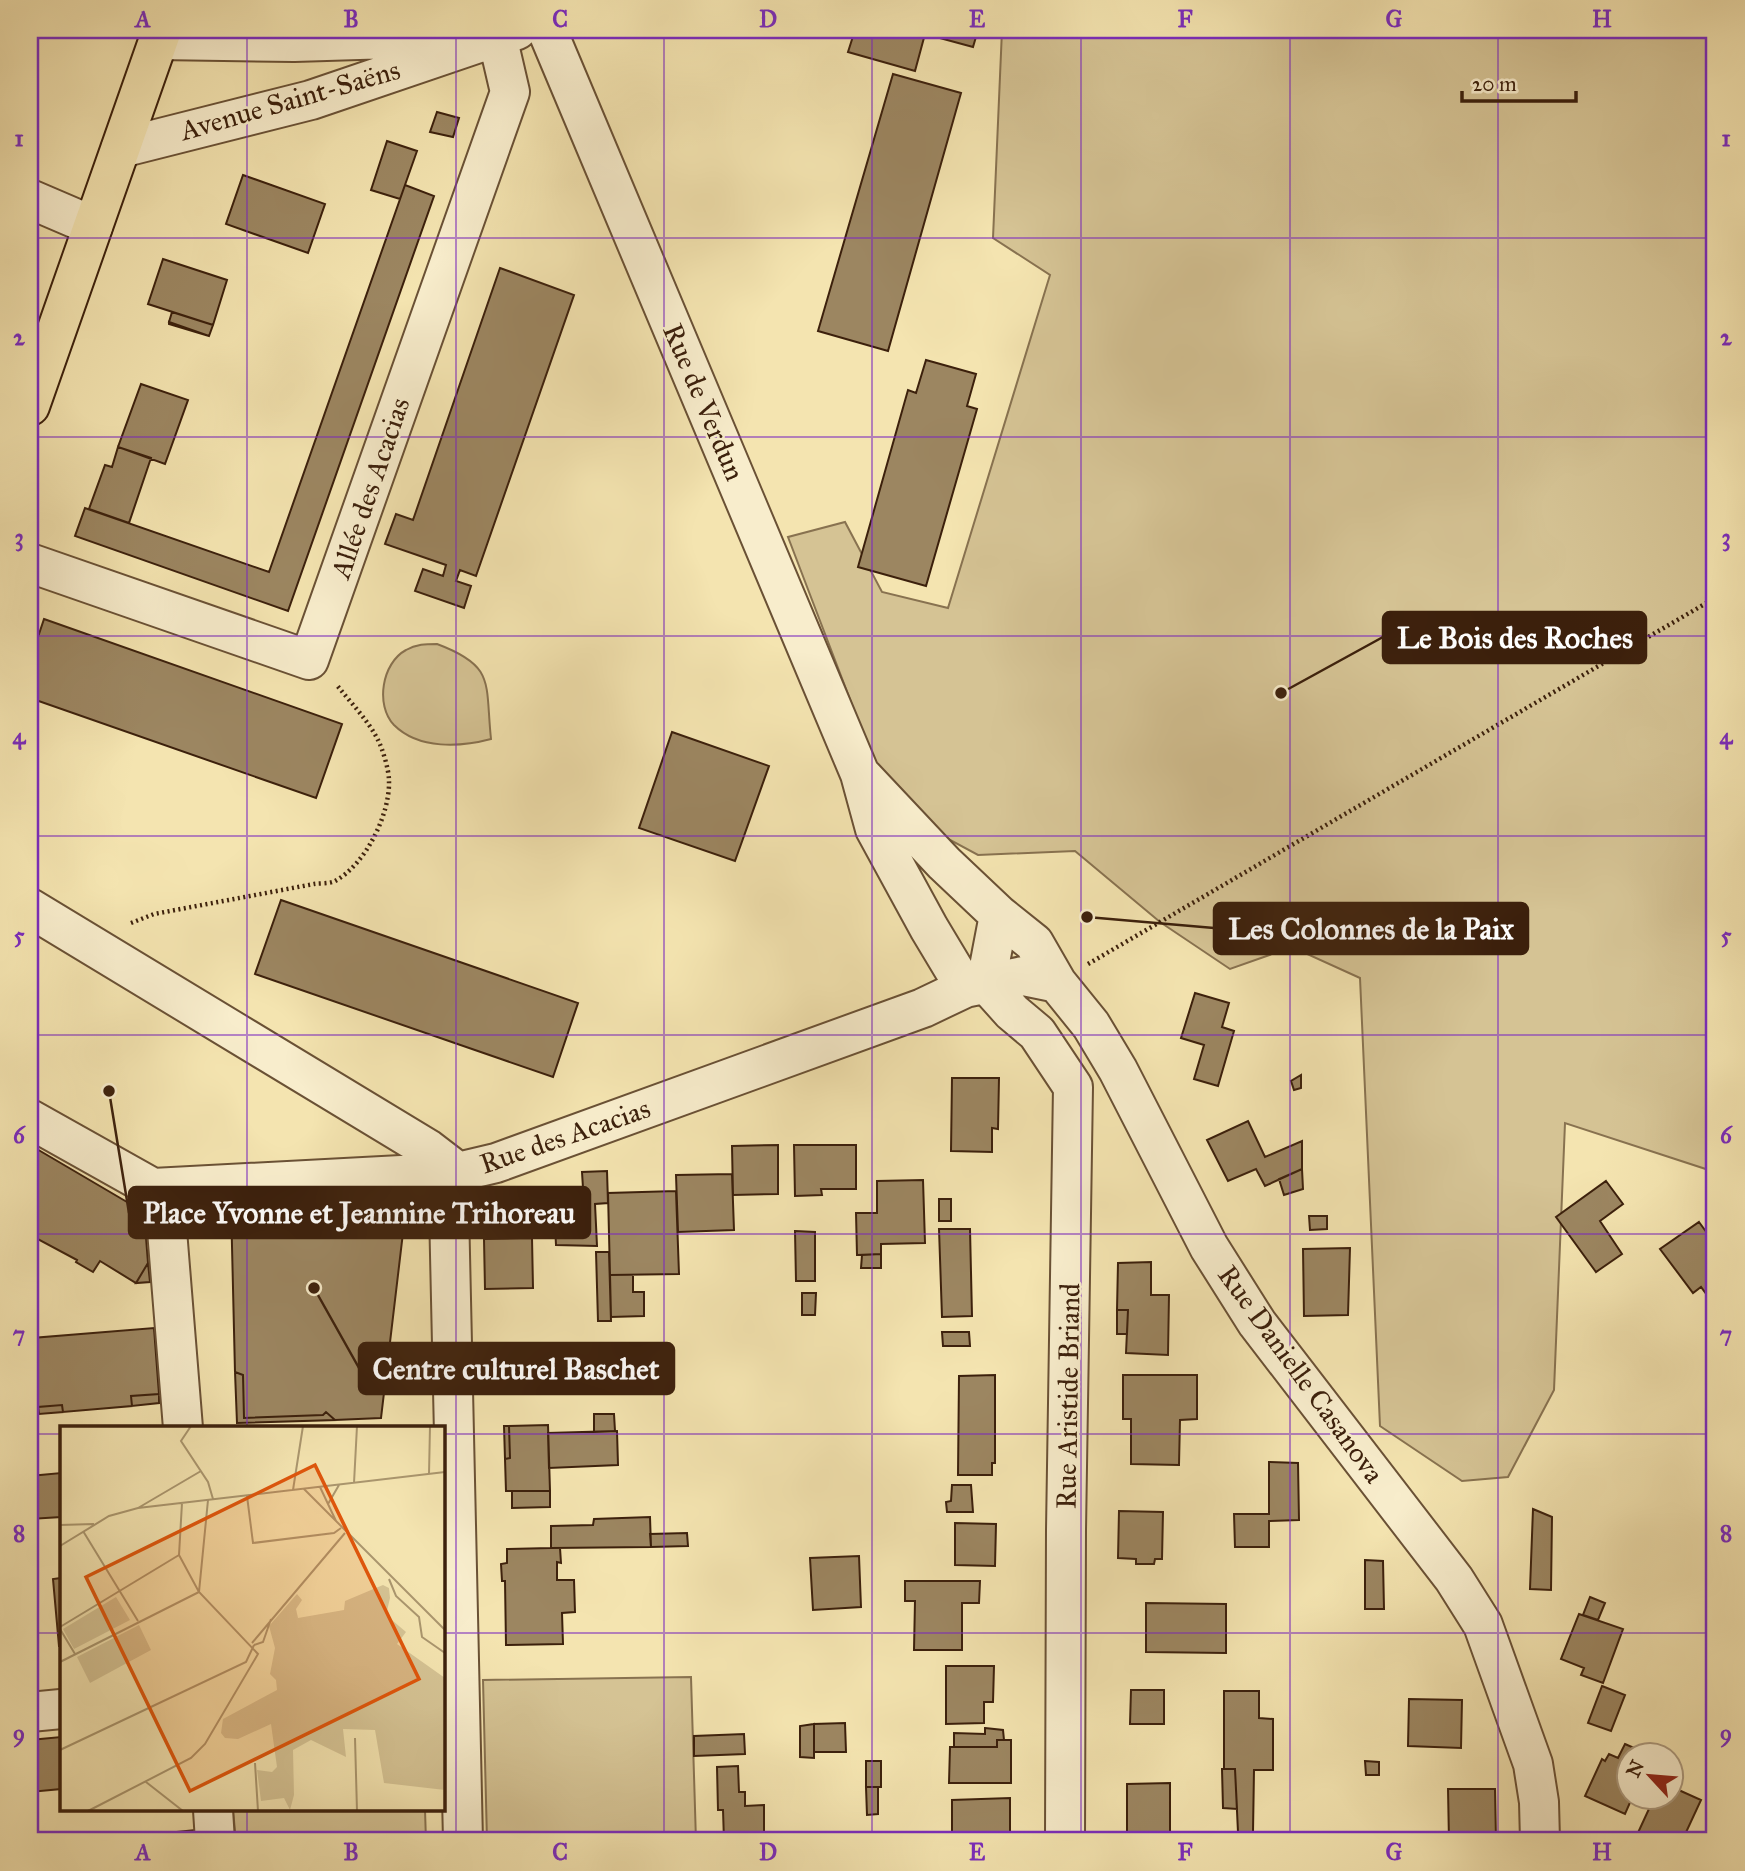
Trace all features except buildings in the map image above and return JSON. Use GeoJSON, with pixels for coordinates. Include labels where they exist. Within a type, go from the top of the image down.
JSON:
{"type":"FeatureCollection","features":[{"type":"Feature","properties":{"kind":"main road"},"geometry":{"type":"LineString","coordinates":[[30,406],[160,35]]}},
{"type":"Feature","properties":{"kind":"street","name":"Rue de Verdun"},"geometry":{"type":"LineString","coordinates":[[547,30],[860,774],[875,829],[929,928],[976,985]]}},
{"type":"Feature","properties":{"kind":"street","name":"Avenue Saint-Saëns"},"geometry":{"type":"LineString","coordinates":[[160,35],[507,33]]}},
{"type":"Feature","properties":{"kind":"street","name":"Avenue Saint-Saëns"},"geometry":{"type":"LineString","coordinates":[[121,148],[311,100],[507,33]]}},
{"type":"Feature","properties":{"kind":"street","name":"Allée des Acacias"},"geometry":{"type":"LineString","coordinates":[[309,660],[510,92],[507,33]]}},
{"type":"Feature","properties":{"kind":"street"},"geometry":{"type":"LineString","coordinates":[[30,199],[93,226]]}},
{"type":"Feature","properties":{"kind":"street"},"geometry":{"type":"LineString","coordinates":[[30,564],[309,660]]}},
{"type":"Feature","properties":{"kind":"street","name":"Rue de Verdun"},"geometry":{"type":"LineString","coordinates":[[860,774],[944,863],[999,915],[1034,943],[1057,983]]}},
{"type":"Feature","properties":{"kind":"street","name":"Rue des Acacias"},"geometry":{"type":"LineString","coordinates":[[30,908],[428,1149],[458,1172],[496,1163],[923,1008],[976,985]]}},
{"type":"Feature","properties":{"kind":"street"},"geometry":{"type":"LineString","coordinates":[[976,985],[999,915]]}},
{"type":"Feature","properties":{"kind":"street"},"geometry":{"type":"LineString","coordinates":[[976,985],[1023,976],[1057,983]]}},
{"type":"Feature","properties":{"kind":"street","name":"Rue Danielle Casanova"},"geometry":{"type":"LineString","coordinates":[[1057,983],[1091,1025],[1118,1070],[1209,1247],[1257,1323],[1454,1579],[1483,1625],[1533,1764],[1539,1802],[1540,1841]]}},
{"type":"Feature","properties":{"kind":"street"},"geometry":{"type":"LineString","coordinates":[[976,985],[1037,1033],[1073,1087],[1118,1070]]}},
{"type":"Feature","properties":{"kind":"street","name":"Rue Aristide Briand"},"geometry":{"type":"LineString","coordinates":[[1065,1841],[1066,1530],[1073,1087]]}},
{"type":"Feature","properties":{"kind":"street"},"geometry":{"type":"LineString","coordinates":[[30,1119],[153,1188],[458,1172],[449,1209],[451,1670],[463,1841]]}},
{"type":"Feature","properties":{"kind":"street"},"geometry":{"type":"LineString","coordinates":[[153,1188],[166,1217],[183,1426]]}},
{"type":"Feature","properties":{"kind":"street"},"geometry":{"type":"LineString","coordinates":[[30,1712],[60,1709]]}},
{"type":"Feature","properties":{"kind":"street"},"geometry":{"type":"LineString","coordinates":[[213,1812],[215,1841]]}},
{"type":"Feature","properties":{"kind":"path"},"geometry":{"type":"LineString","coordinates":[[1057,983],[1715,598]]}},
{"type":"Feature","properties":{"kind":"path"},"geometry":{"type":"LineString","coordinates":[[105,953],[124,926],[154,914],[333,882],[353,866],[370,844],[388,798],[389,778],[378,740],[330,677],[309,660]]}},
{"type":"Feature","properties":{"kind":"shaded area"},"geometry":{"type":"Polygon","coordinates":[[[1002,30],[1439,30],[1442,35],[1451,30],[1715,30],[1715,1172],[1565,1123],[1554,1390],[1508,1477],[1462,1481],[1380,1426],[1360,978],[1292,947],[1230,969],[1160,922],[1075,851],[978,855],[911,819],[880,778],[788,537],[845,522],[882,592],[948,608],[1050,275],[993,238],[1002,30]]]}},
{"type":"Feature","properties":{"kind":"shaded area"},"geometry":{"type":"Polygon","coordinates":[[[437,644],[469,660],[484,679],[491,739],[454,745],[428,743],[404,733],[388,717],[383,696],[391,664],[410,648],[437,644]]]}},
{"type":"Feature","properties":{"kind":"shaded area"},"geometry":{"type":"Polygon","coordinates":[[[691,1677],[696,1841],[487,1841],[483,1680],[691,1677]]]}},
{"type":"Feature","properties":{"kind":"shaded area"},"geometry":{"type":"Polygon","coordinates":[[[233,1812],[425,1812],[426,1841],[236,1841],[233,1812]]]}},
{"type":"Feature","properties":{"kind":"place","name":"Le Bois des Roches"},"geometry":{"type":"Point","coordinates":[1281,693]}},
{"type":"Feature","properties":{"kind":"place","name":"Les Colonnes de la Paix"},"geometry":{"type":"Point","coordinates":[1087,917]}},
{"type":"Feature","properties":{"kind":"place","name":"Place Yvonne et Jeannine Trihoreau"},"geometry":{"type":"Point","coordinates":[109,1091]}},
{"type":"Feature","properties":{"kind":"place","name":"Centre culturel Baschet"},"geometry":{"type":"Point","coordinates":[314,1288]}}]}
